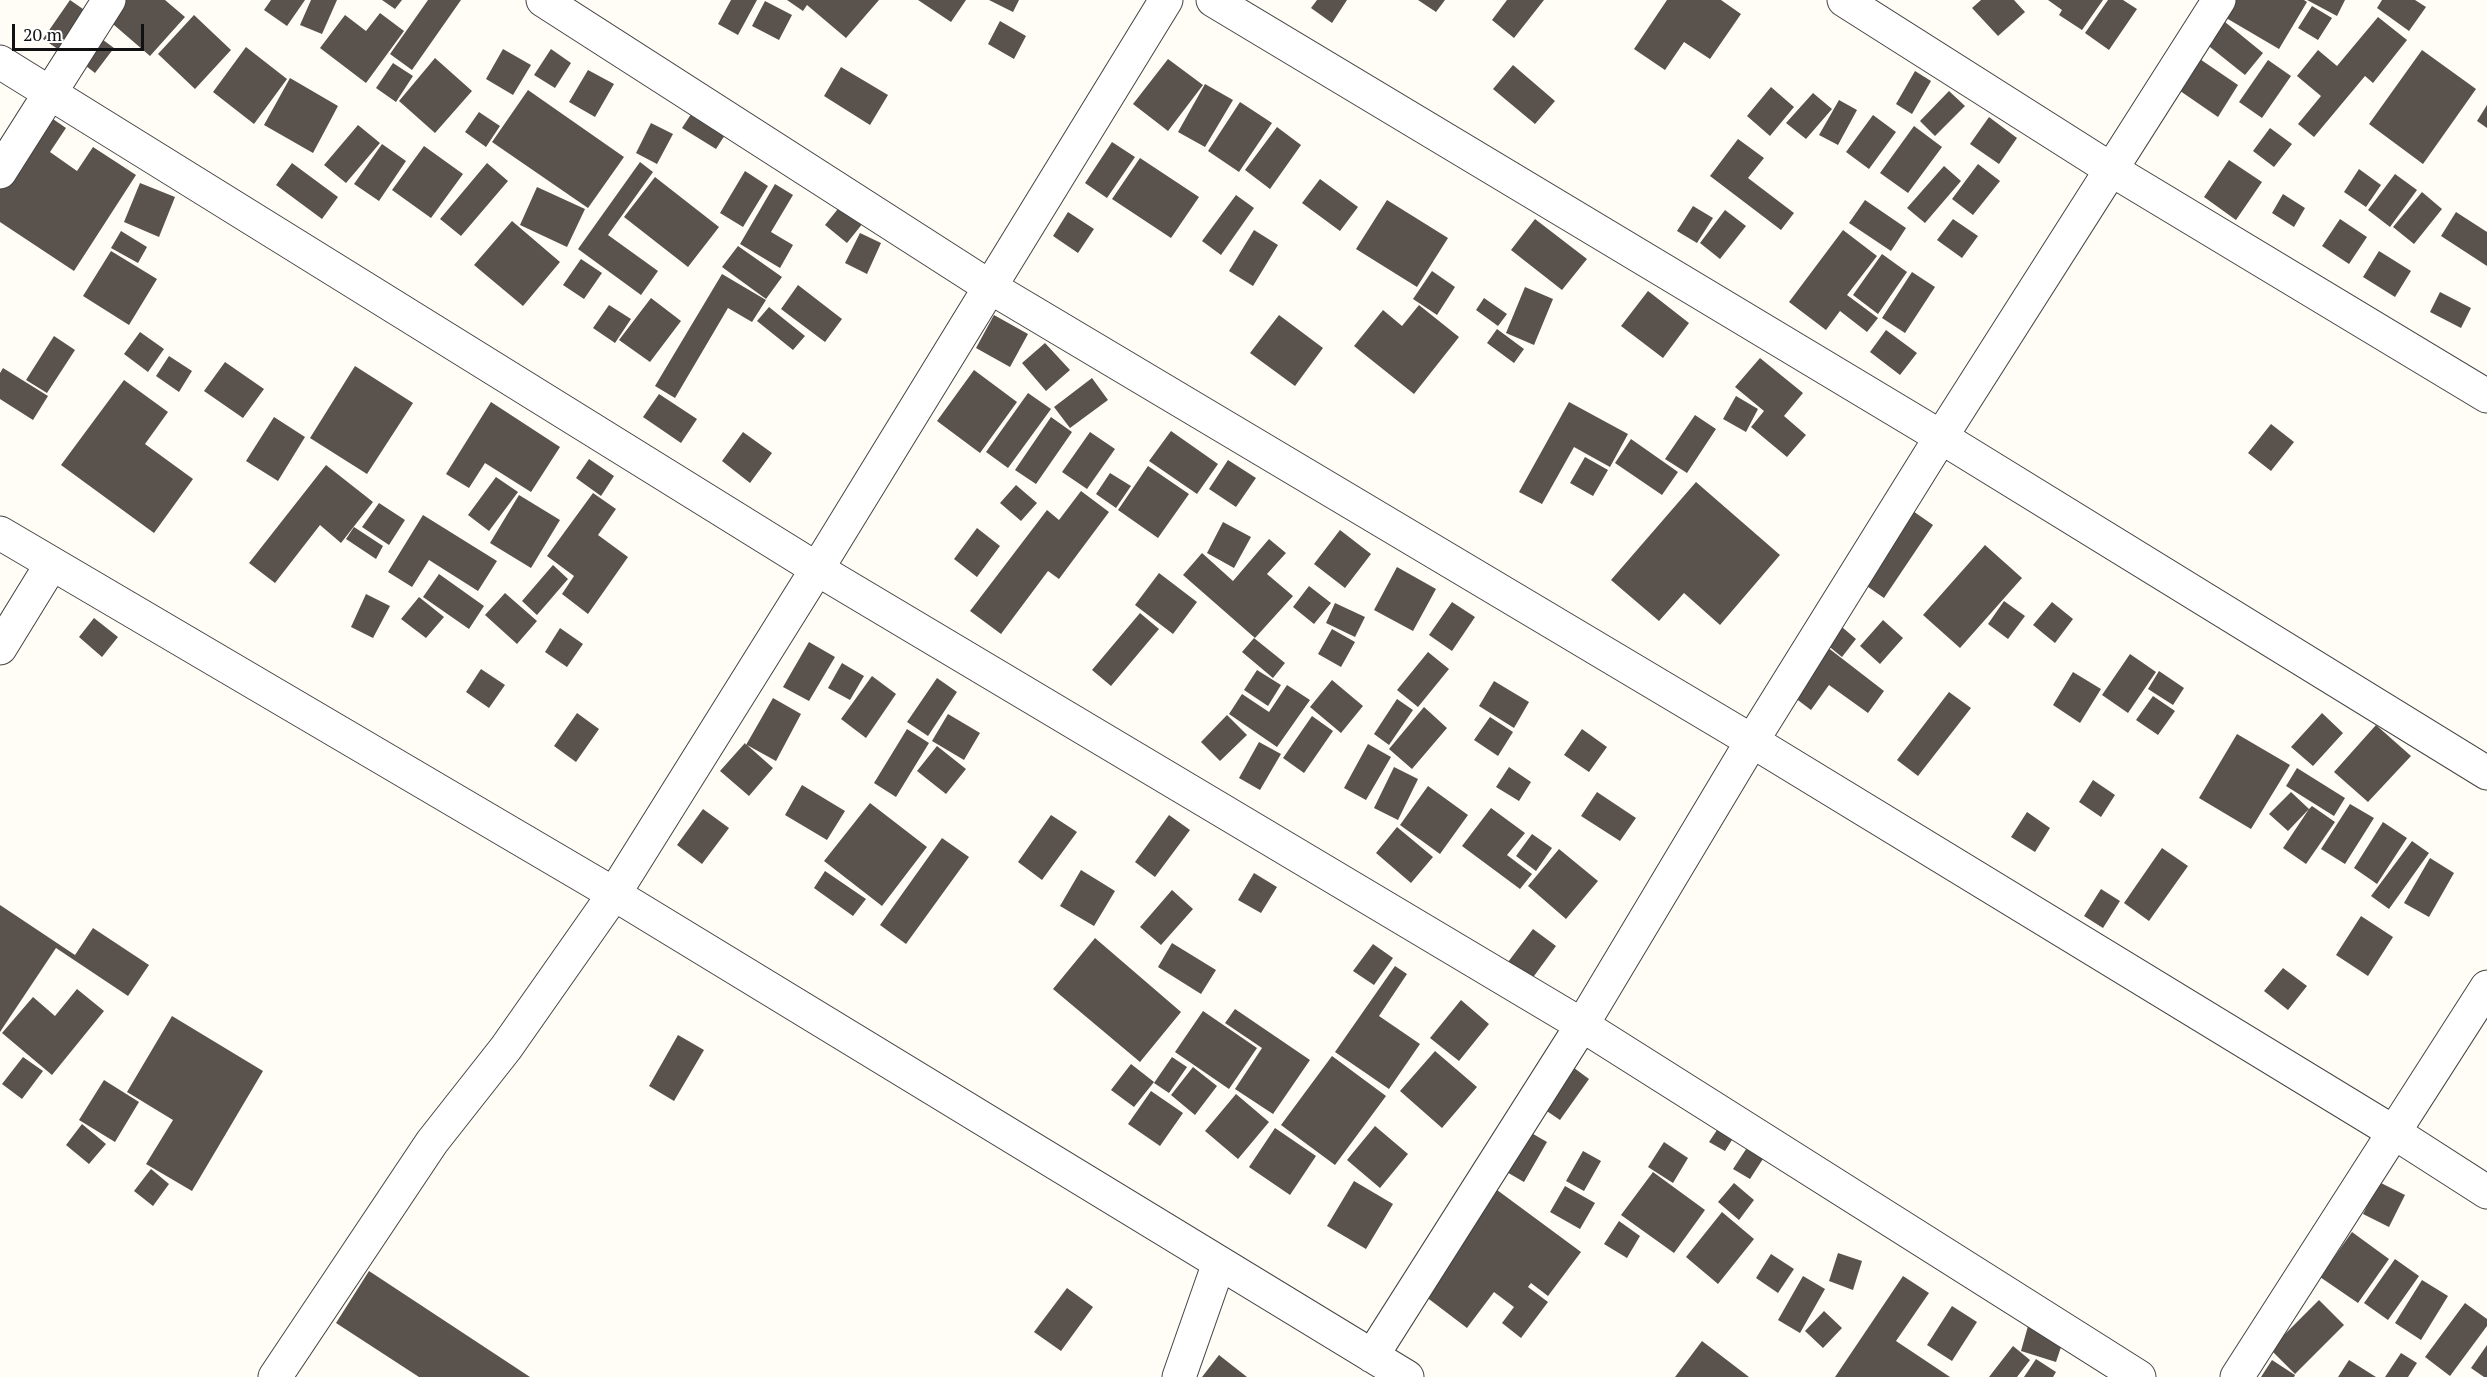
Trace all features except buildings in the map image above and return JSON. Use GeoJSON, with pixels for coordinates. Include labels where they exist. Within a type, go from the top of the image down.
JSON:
{"type":"FeatureCollection","features":[{"type":"Feature","properties":{"kind":"street"},"geometry":{"type":"LineString","coordinates":[[0,172],[109,0]]}},
{"type":"Feature","properties":{"kind":"street"},"geometry":{"type":"LineString","coordinates":[[543,0],[990,287],[1752,741],[2395,1133],[2487,1192]]}},
{"type":"Feature","properties":{"kind":"street"},"geometry":{"type":"LineString","coordinates":[[275,1377],[432,1142],[506,1048],[614,894],[818,569],[1166,0]]}},
{"type":"Feature","properties":{"kind":"street"},"geometry":{"type":"LineString","coordinates":[[1213,0],[1941,437],[2487,773]]}},
{"type":"Feature","properties":{"kind":"street"},"geometry":{"type":"LineString","coordinates":[[1844,0],[2112,170],[2487,396]]}},
{"type":"Feature","properties":{"kind":"street"},"geometry":{"type":"LineString","coordinates":[[1371,1356],[1582,1025],[1752,741],[1941,437],[2219,0]]}},
{"type":"Feature","properties":{"kind":"street"},"geometry":{"type":"LineString","coordinates":[[0,62],[818,569],[1582,1025],[2139,1377]]}},
{"type":"Feature","properties":{"kind":"street"},"geometry":{"type":"LineString","coordinates":[[0,533],[51,566],[614,894],[1407,1377]]}},
{"type":"Feature","properties":{"kind":"street"},"geometry":{"type":"LineString","coordinates":[[0,648],[51,566]]}},
{"type":"Feature","properties":{"kind":"street"},"geometry":{"type":"LineString","coordinates":[[2237,1377],[2487,987]]}},
{"type":"Feature","properties":{"kind":"street"},"geometry":{"type":"LineString","coordinates":[[1179,1377],[1219,1263]]}}]}
